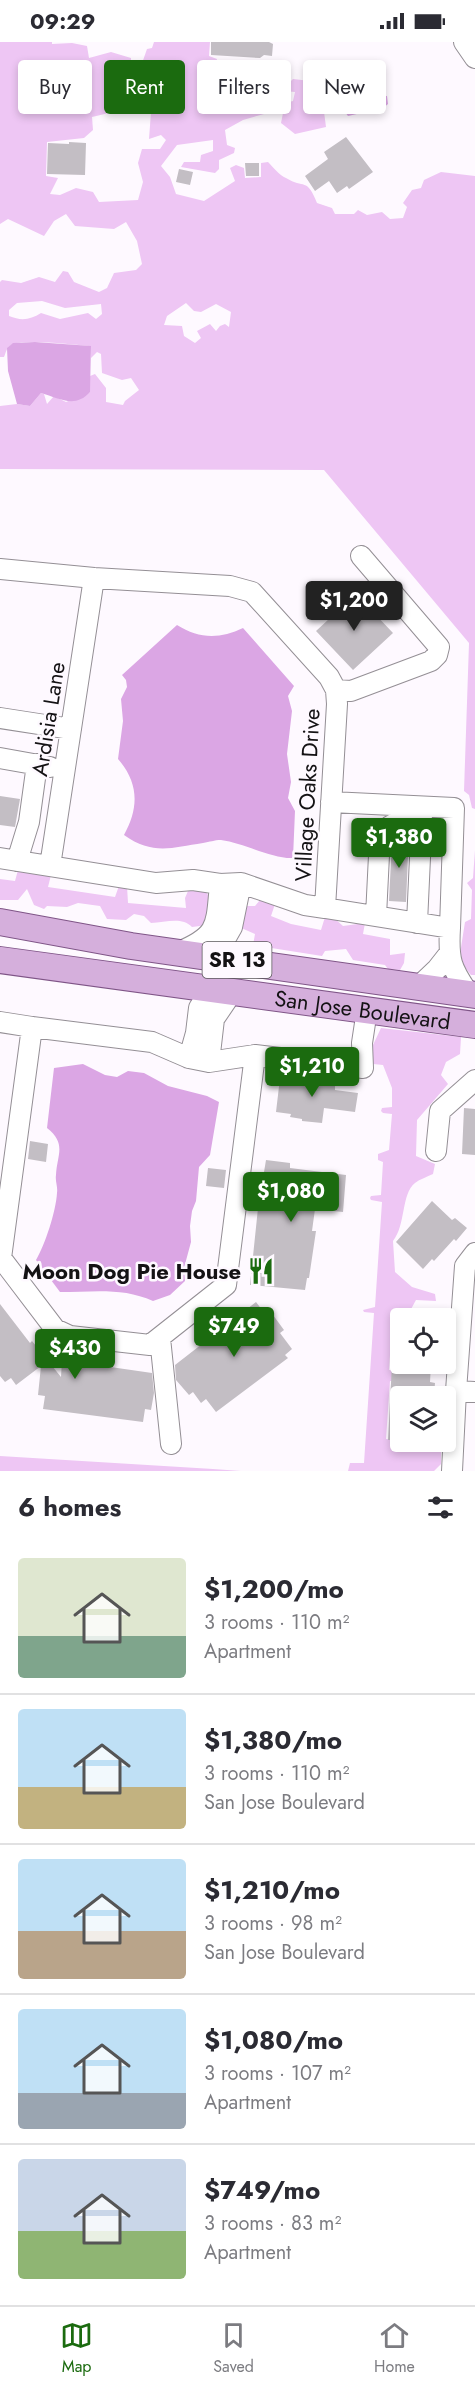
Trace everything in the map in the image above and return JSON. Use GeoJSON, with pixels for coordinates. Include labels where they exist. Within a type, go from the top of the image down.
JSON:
{"type":"FeatureCollection","features":[{"type":"Feature","properties":{"kind":"main road","name":"San Jose Boulevard"},"geometry":{"type":"LineString","coordinates":[[0,922],[131,946],[472,995]]}},
{"type":"Feature","properties":{"kind":"main road"},"geometry":{"type":"LineString","coordinates":[[109,975],[154,969],[193,968],[215,957]]}},
{"type":"Feature","properties":{"kind":"main road","name":"San Jose Boulevard"},"geometry":{"type":"LineString","coordinates":[[0,960],[475,1025]]}},
{"type":"Feature","properties":{"kind":"main road"},"geometry":{"type":"LineString","coordinates":[[222,990],[219,982],[234,979],[252,977],[284,980],[332,975]]}},
{"type":"Feature","properties":{"kind":"street"},"geometry":{"type":"LineString","coordinates":[[464,42],[475,58]]}},
{"type":"Feature","properties":{"kind":"street"},"geometry":{"type":"LineString","coordinates":[[336,690],[351,691],[431,660],[437,655],[439,647],[361,556]]}},
{"type":"Feature","properties":{"kind":"street","name":"Village Oaks Drive"},"geometry":{"type":"LineString","coordinates":[[0,569],[94,578],[230,586],[252,592],[329,677],[336,690],[337,704],[326,908],[305,906],[241,883],[220,884],[193,880],[156,883],[9,859]]}},
{"type":"Feature","properties":{"kind":"street","name":"Ardisia Lane"},"geometry":{"type":"LineString","coordinates":[[50,866],[94,578]]}},
{"type":"Feature","properties":{"kind":"street"},"geometry":{"type":"LineString","coordinates":[[0,718],[71,729]]}},
{"type":"Feature","properties":{"kind":"street"},"geometry":{"type":"LineString","coordinates":[[0,758],[65,769]]}},
{"type":"Feature","properties":{"kind":"street"},"geometry":{"type":"LineString","coordinates":[[9,859],[30,822],[38,765]]}},
{"type":"Feature","properties":{"kind":"street"},"geometry":{"type":"LineString","coordinates":[[331,802],[422,816]]}},
{"type":"Feature","properties":{"kind":"street"},"geometry":{"type":"LineString","coordinates":[[376,916],[380,835],[386,827],[400,821],[411,821],[454,808],[448,955],[456,976],[472,995]]}},
{"type":"Feature","properties":{"kind":"street"},"geometry":{"type":"LineString","coordinates":[[417,922],[422,816]]}},
{"type":"Feature","properties":{"kind":"street"},"geometry":{"type":"LineString","coordinates":[[215,957],[232,927],[241,883]]}},
{"type":"Feature","properties":{"kind":"street"},"geometry":{"type":"LineString","coordinates":[[178,952],[208,936],[215,924],[220,884]]}},
{"type":"Feature","properties":{"kind":"street"},"geometry":{"type":"LineString","coordinates":[[326,908],[450,928]]}},
{"type":"Feature","properties":{"kind":"street"},"geometry":{"type":"LineString","coordinates":[[417,988],[448,955]]}},
{"type":"Feature","properties":{"kind":"street"},"geometry":{"type":"LineString","coordinates":[[189,1058],[196,1033],[199,1008],[222,990]]}},
{"type":"Feature","properties":{"kind":"street"},"geometry":{"type":"LineString","coordinates":[[209,1062],[214,1019],[222,990]]}},
{"type":"Feature","properties":{"kind":"street"},"geometry":{"type":"LineString","coordinates":[[0,1022],[152,1042],[189,1058],[209,1062],[255,1055],[363,1068],[362,1043],[367,1010]]}},
{"type":"Feature","properties":{"kind":"street"},"geometry":{"type":"LineString","coordinates":[[32,1027],[1,1259],[55,1329],[70,1336],[150,1345],[226,1285],[255,1055]]}},
{"type":"Feature","properties":{"kind":"street"},"geometry":{"type":"LineString","coordinates":[[436,1151],[440,1111],[475,1080]]}},
{"type":"Feature","properties":{"kind":"street"},"geometry":{"type":"LineString","coordinates":[[452,1471],[466,1391],[465,1266],[475,1253]]}},
{"type":"Feature","properties":{"kind":"street"},"geometry":{"type":"LineString","coordinates":[[160,1338],[171,1444]]}},
{"type":"Feature","properties":{"kind":"shaded area"},"geometry":{"type":"Polygon","coordinates":[[[0,42],[72,43],[87,46],[89,58],[111,52],[131,58],[131,60],[104,60],[105,114],[92,117],[93,130],[84,138],[47,142],[46,176],[58,178],[50,194],[60,195],[76,188],[93,192],[99,202],[138,200],[143,182],[138,163],[142,149],[160,149],[166,140],[161,135],[149,139],[151,114],[185,114],[185,60],[143,60],[147,49],[152,48],[154,42],[210,42],[209,56],[217,59],[197,60],[197,114],[264,114],[243,120],[225,130],[227,145],[235,148],[234,153],[219,160],[219,169],[215,173],[181,167],[184,162],[200,162],[201,155],[213,151],[213,140],[177,145],[161,166],[170,177],[176,194],[204,201],[235,181],[230,168],[236,165],[244,168],[245,178],[261,177],[261,163],[268,162],[283,177],[308,187],[317,203],[332,208],[335,214],[354,214],[358,210],[367,215],[382,212],[390,219],[403,218],[407,207],[403,203],[412,190],[421,188],[424,180],[441,172],[475,176],[475,809],[472,808],[469,795],[464,791],[469,643],[324,470],[0,469],[0,406],[17,404],[30,406],[41,393],[44,394],[47,404],[54,396],[66,402],[90,392],[90,376],[95,374],[106,388],[106,402],[123,405],[139,390],[131,378],[122,380],[102,373],[101,354],[97,352],[91,358],[91,346],[37,342],[17,343],[8,348],[4,357],[0,357],[0,282],[2,280],[21,283],[39,277],[55,282],[63,271],[68,272],[74,282],[99,292],[107,288],[114,273],[136,270],[142,264],[137,241],[126,222],[114,229],[75,226],[66,214],[54,221],[44,236],[8,219],[0,224],[0,42]],[[42,301],[17,303],[9,310],[9,316],[21,319],[41,313],[60,319],[88,313],[96,319],[102,314],[101,304],[65,308],[42,301]],[[186,303],[167,316],[164,325],[182,326],[184,336],[195,343],[201,338],[197,331],[210,324],[216,331],[225,324],[229,327],[231,312],[216,304],[201,312],[194,311],[186,303]]]}},
{"type":"Feature","properties":{"kind":"shaded area"},"geometry":{"type":"Polygon","coordinates":[[[293,79],[303,80],[303,114],[324,114],[326,127],[295,134],[281,123],[283,114],[291,114],[291,102],[295,92],[291,92],[291,81],[293,79]]]}},
{"type":"Feature","properties":{"kind":"shaded area"},"geometry":{"type":"Polygon","coordinates":[[[35,342],[91,346],[90,392],[79,400],[73,401],[41,393],[30,406],[17,404],[8,371],[7,348],[13,343],[35,342]]]}},
{"type":"Feature","properties":{"kind":"shaded area"},"geometry":{"type":"Polygon","coordinates":[[[177,625],[193,633],[210,636],[218,636],[243,628],[294,686],[288,696],[292,711],[287,754],[291,782],[288,798],[295,811],[293,858],[276,856],[221,840],[171,848],[153,848],[124,835],[132,815],[134,796],[130,777],[118,759],[123,721],[121,699],[127,687],[122,675],[177,625]]]}},
{"type":"Feature","properties":{"kind":"shaded area"},"geometry":{"type":"Polygon","coordinates":[[[475,850],[475,975],[471,975],[459,960],[465,922],[471,919],[472,890],[467,883],[473,878],[475,850]]]}},
{"type":"Feature","properties":{"kind":"shaded area"},"geometry":{"type":"Polygon","coordinates":[[[18,870],[51,875],[48,887],[115,897],[120,883],[127,886],[128,903],[186,908],[185,898],[188,891],[205,891],[212,900],[208,925],[192,927],[178,921],[151,923],[144,916],[134,914],[126,920],[107,919],[100,906],[78,903],[67,907],[47,906],[44,909],[34,905],[27,889],[18,900],[0,900],[0,879],[15,881],[18,870]]]}},
{"type":"Feature","properties":{"kind":"shaded area"},"geometry":{"type":"Polygon","coordinates":[[[260,900],[275,904],[271,916],[291,924],[321,930],[325,917],[334,918],[343,926],[365,923],[363,934],[390,939],[390,955],[405,953],[404,963],[400,970],[388,969],[385,965],[353,960],[346,949],[325,951],[322,956],[253,945],[255,934],[239,927],[246,906],[255,906],[260,900]]]}},
{"type":"Feature","properties":{"kind":"shaded area"},"geometry":{"type":"Polygon","coordinates":[[[381,1028],[461,1037],[460,1054],[446,1062],[441,1075],[448,1084],[417,1120],[416,1156],[435,1164],[433,1174],[417,1182],[407,1194],[400,1227],[393,1241],[395,1272],[412,1287],[435,1294],[436,1301],[416,1300],[412,1308],[390,1308],[390,1374],[402,1374],[409,1383],[390,1381],[386,1439],[390,1439],[390,1452],[441,1452],[441,1464],[434,1471],[348,1471],[350,1463],[364,1463],[374,1313],[363,1310],[375,1307],[382,1202],[370,1198],[381,1195],[383,1162],[378,1160],[378,1154],[389,1150],[392,1114],[381,1111],[382,1108],[392,1107],[392,1088],[383,1065],[373,1064],[373,1045],[381,1028]]]}},
{"type":"Feature","properties":{"kind":"shaded area"},"geometry":{"type":"Polygon","coordinates":[[[83,1064],[105,1075],[117,1077],[128,1071],[144,1073],[168,1086],[207,1096],[219,1102],[210,1155],[199,1167],[196,1201],[190,1226],[191,1242],[184,1268],[185,1281],[170,1295],[153,1301],[119,1292],[60,1292],[36,1260],[50,1228],[57,1193],[59,1144],[47,1128],[54,1068],[83,1064]]]}},
{"type":"Feature","properties":{"kind":"shaded area"},"geometry":{"type":"Polygon","coordinates":[[[0,1456],[213,1469],[241,1471],[0,1471],[0,1456]]]}},
{"type":"Feature","properties":{"kind":"building"},"geometry":{"type":"Polygon","coordinates":[[[211,42],[269,42],[273,44],[272,56],[264,55],[260,58],[211,55],[211,42]]]}},
{"type":"Feature","properties":{"kind":"building"},"geometry":{"type":"Polygon","coordinates":[[[346,137],[373,172],[349,189],[347,186],[337,193],[329,181],[315,191],[305,176],[328,159],[324,152],[346,137]]]}},
{"type":"Feature","properties":{"kind":"building"},"geometry":{"type":"Polygon","coordinates":[[[69,142],[86,143],[85,175],[47,174],[48,143],[69,144],[69,142]]]}},
{"type":"Feature","properties":{"kind":"building"},"geometry":{"type":"Polygon","coordinates":[[[245,163],[259,163],[259,176],[246,176],[245,163]]]}},
{"type":"Feature","properties":{"kind":"building"},"geometry":{"type":"Polygon","coordinates":[[[179,169],[193,172],[190,185],[176,182],[179,169]]]}},
{"type":"Feature","properties":{"kind":"building"},"geometry":{"type":"Polygon","coordinates":[[[356,594],[393,633],[353,670],[316,631],[356,594]]]}},
{"type":"Feature","properties":{"kind":"building"},"geometry":{"type":"Polygon","coordinates":[[[0,796],[20,799],[15,827],[0,825],[0,796]]]}},
{"type":"Feature","properties":{"kind":"building"},"geometry":{"type":"Polygon","coordinates":[[[402,834],[409,834],[406,902],[389,901],[392,840],[402,834]]]}},
{"type":"Feature","properties":{"kind":"building"},"geometry":{"type":"Polygon","coordinates":[[[307,1074],[328,1078],[327,1084],[335,1085],[335,1090],[358,1093],[355,1112],[324,1108],[322,1123],[302,1121],[302,1119],[290,1117],[291,1114],[276,1112],[280,1078],[307,1080],[307,1074]]]}},
{"type":"Feature","properties":{"kind":"building"},"geometry":{"type":"Polygon","coordinates":[[[464,1108],[475,1109],[475,1155],[462,1154],[464,1108]]]}},
{"type":"Feature","properties":{"kind":"building"},"geometry":{"type":"Polygon","coordinates":[[[30,1141],[48,1144],[46,1162],[28,1159],[30,1141]]]}},
{"type":"Feature","properties":{"kind":"building"},"geometry":{"type":"Polygon","coordinates":[[[266,1160],[290,1163],[290,1168],[346,1175],[343,1212],[315,1209],[312,1231],[316,1231],[305,1290],[250,1285],[258,1208],[266,1160]]]}},
{"type":"Feature","properties":{"kind":"building"},"geometry":{"type":"Polygon","coordinates":[[[208,1168],[226,1170],[224,1188],[206,1186],[208,1168]]]}},
{"type":"Feature","properties":{"kind":"building"},"geometry":{"type":"Polygon","coordinates":[[[432,1201],[452,1220],[455,1218],[467,1228],[456,1241],[454,1239],[434,1261],[432,1259],[423,1269],[396,1242],[432,1201]]]}},
{"type":"Feature","properties":{"kind":"building"},"geometry":{"type":"Polygon","coordinates":[[[256,1302],[269,1319],[273,1315],[284,1330],[280,1333],[292,1349],[285,1355],[288,1358],[216,1412],[206,1399],[201,1403],[193,1392],[189,1395],[176,1380],[175,1365],[256,1302]]]}},
{"type":"Feature","properties":{"kind":"building"},"geometry":{"type":"Polygon","coordinates":[[[0,1304],[30,1343],[32,1341],[61,1377],[62,1360],[152,1373],[154,1393],[151,1410],[145,1409],[143,1422],[43,1409],[45,1396],[38,1395],[41,1366],[16,1385],[11,1378],[5,1382],[0,1376],[0,1304]]]}},
{"type":"Feature","properties":{"kind":"building"},"geometry":{"type":"Polygon","coordinates":[[[391,1374],[430,1374],[430,1382],[435,1383],[435,1386],[391,1386],[391,1374]]]}},
{"type":"Feature","properties":{"kind":"building"},"geometry":{"type":"Polygon","coordinates":[[[390,1402],[390,1440],[388,1440],[390,1402]]]}},
{"type":"Feature","properties":{"kind":"place","name":"Moon Dog Pie House"},"geometry":{"type":"Point","coordinates":[261,1271]}}]}
